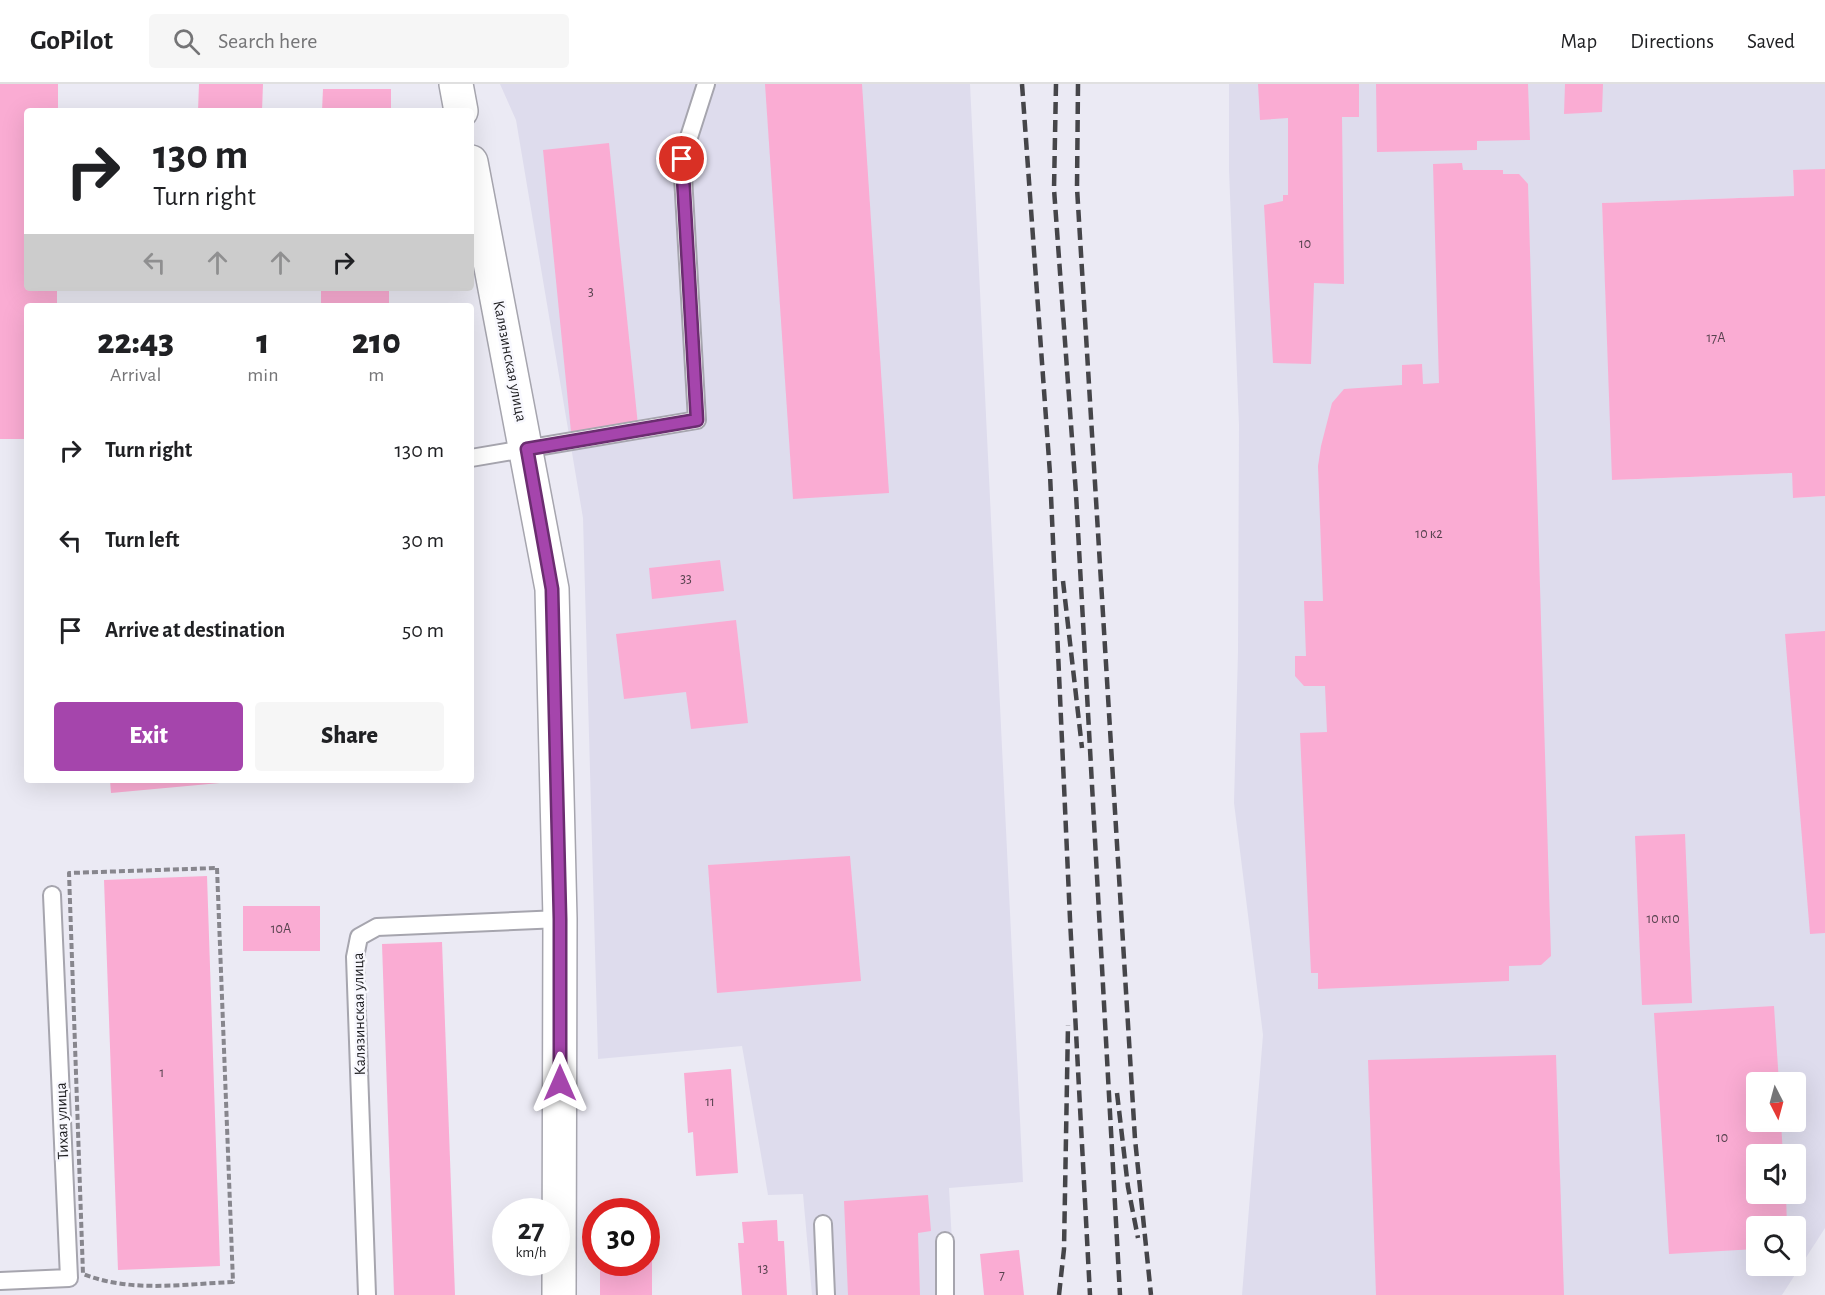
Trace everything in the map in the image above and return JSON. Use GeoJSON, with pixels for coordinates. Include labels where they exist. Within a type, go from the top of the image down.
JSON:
{"type":"FeatureCollection","features":[{"type":"Feature","properties":{"kind":"street"},"geometry":{"type":"LineString","coordinates":[[456,84],[460,108]]}},
{"type":"Feature","properties":{"kind":"street","name":"Калязинская улица"},"geometry":{"type":"LineString","coordinates":[[474,177],[552,589],[560,919],[560,1295]]}},
{"type":"Feature","properties":{"kind":"lane"},"geometry":{"type":"LineString","coordinates":[[474,458],[697,420],[682,159],[706,84]]}},
{"type":"Feature","properties":{"kind":"lane","name":"Тихая улица"},"geometry":{"type":"LineString","coordinates":[[0,1281],[69,1278],[52,895]]}},
{"type":"Feature","properties":{"kind":"lane","name":"Калязинская улица"},"geometry":{"type":"LineString","coordinates":[[367,1295],[355,957],[359,937],[377,927],[560,919]]}},
{"type":"Feature","properties":{"kind":"lane"},"geometry":{"type":"LineString","coordinates":[[823,1224],[826,1295]]}},
{"type":"Feature","properties":{"kind":"lane"},"geometry":{"type":"LineString","coordinates":[[945,1241],[945,1295]]}},
{"type":"Feature","properties":{"kind":"path"},"geometry":{"type":"LineString","coordinates":[[217,868],[233,1282],[133,1287],[105,1283],[83,1274],[69,873],[217,868]]}},
{"type":"Feature","properties":{"kind":"path"},"geometry":{"type":"LineString","coordinates":[[132,1295],[133,1287]]}},
{"type":"Feature","properties":{"kind":"shaded area"},"geometry":{"type":"Polygon","coordinates":[[[500,84],[970,84],[1023,1182],[949,1188],[955,1295],[812,1295],[803,1194],[768,1195],[742,1046],[598,1059],[583,518],[516,120],[500,84]]]}},
{"type":"Feature","properties":{"kind":"shaded area"},"geometry":{"type":"Polygon","coordinates":[[[1229,84],[1825,84],[1825,169],[1793,171],[1794,196],[1602,203],[1613,480],[1792,473],[1794,498],[1825,496],[1825,1228],[1806,1258],[1806,1216],[1746,1216],[1746,1276],[1794,1276],[1782,1295],[1242,1295],[1263,1035],[1234,803],[1238,652],[1239,425],[1229,170],[1229,84]]]}},
{"type":"Feature","properties":{"kind":"building"},"geometry":{"type":"Polygon","coordinates":[[[0,84],[58,84],[58,108],[24,108],[24,291],[57,291],[57,303],[24,303],[24,439],[0,439],[0,84]]]}},
{"type":"Feature","properties":{"kind":"building"},"geometry":{"type":"Polygon","coordinates":[[[199,84],[263,84],[262,108],[198,108],[199,84]]]}},
{"type":"Feature","properties":{"kind":"building"},"geometry":{"type":"Polygon","coordinates":[[[765,84],[862,84],[889,493],[793,499],[765,84]]]}},
{"type":"Feature","properties":{"kind":"building"},"geometry":{"type":"Polygon","coordinates":[[[1258,84],[1359,84],[1359,117],[1342,117],[1344,284],[1314,283],[1311,364],[1273,363],[1264,205],[1283,201],[1283,195],[1288,195],[1288,118],[1260,120],[1258,84]]]}},
{"type":"Feature","properties":{"kind":"building"},"geometry":{"type":"Polygon","coordinates":[[[1376,84],[1528,84],[1530,140],[1477,141],[1477,150],[1377,152],[1376,84]]]}},
{"type":"Feature","properties":{"kind":"building"},"geometry":{"type":"Polygon","coordinates":[[[1565,84],[1603,84],[1602,112],[1564,114],[1565,84]]]}},
{"type":"Feature","properties":{"kind":"building"},"geometry":{"type":"Polygon","coordinates":[[[323,89],[391,89],[391,108],[322,108],[323,89]]]}},
{"type":"Feature","properties":{"kind":"building"},"geometry":{"type":"Polygon","coordinates":[[[609,143],[639,435],[572,442],[543,150],[609,143]]]}},
{"type":"Feature","properties":{"kind":"building"},"geometry":{"type":"Polygon","coordinates":[[[1462,163],[1463,170],[1503,170],[1503,174],[1519,174],[1528,184],[1551,956],[1541,965],[1509,966],[1509,981],[1318,989],[1318,973],[1311,973],[1300,733],[1327,732],[1325,686],[1304,686],[1295,676],[1295,656],[1306,656],[1304,601],[1323,601],[1318,466],[1321,446],[1332,403],[1344,389],[1402,385],[1402,365],[1422,364],[1423,384],[1439,383],[1433,164],[1462,163]]]}},
{"type":"Feature","properties":{"kind":"building"},"geometry":{"type":"Polygon","coordinates":[[[1825,169],[1825,496],[1793,498],[1792,473],[1612,480],[1602,203],[1794,196],[1793,170],[1825,169]]]}},
{"type":"Feature","properties":{"kind":"building"},"geometry":{"type":"Polygon","coordinates":[[[321,291],[389,291],[389,303],[321,303],[321,291]]]}},
{"type":"Feature","properties":{"kind":"building"},"geometry":{"type":"Polygon","coordinates":[[[720,560],[724,591],[652,599],[649,568],[720,560]]]}},
{"type":"Feature","properties":{"kind":"building"},"geometry":{"type":"Polygon","coordinates":[[[736,620],[748,723],[691,729],[686,692],[624,699],[616,634],[736,620]]]}},
{"type":"Feature","properties":{"kind":"building"},"geometry":{"type":"Polygon","coordinates":[[[1825,631],[1825,933],[1810,934],[1785,634],[1825,631]]]}},
{"type":"Feature","properties":{"kind":"building"},"geometry":{"type":"Polygon","coordinates":[[[110,783],[220,783],[111,793],[110,783]]]}},
{"type":"Feature","properties":{"kind":"building"},"geometry":{"type":"Polygon","coordinates":[[[1685,834],[1692,1003],[1642,1005],[1635,836],[1685,834]]]}},
{"type":"Feature","properties":{"kind":"building"},"geometry":{"type":"Polygon","coordinates":[[[850,856],[861,981],[717,993],[708,865],[850,856]]]}},
{"type":"Feature","properties":{"kind":"building"},"geometry":{"type":"Polygon","coordinates":[[[207,876],[220,1266],[118,1270],[104,880],[207,876]]]}},
{"type":"Feature","properties":{"kind":"building"},"geometry":{"type":"Polygon","coordinates":[[[243,906],[320,906],[320,951],[243,951],[243,906]]]}},
{"type":"Feature","properties":{"kind":"building"},"geometry":{"type":"Polygon","coordinates":[[[442,942],[455,1295],[394,1295],[382,944],[442,942]]]}},
{"type":"Feature","properties":{"kind":"building"},"geometry":{"type":"Polygon","coordinates":[[[1774,1006],[1778,1072],[1746,1072],[1746,1132],[1782,1132],[1782,1144],[1746,1144],[1746,1204],[1786,1204],[1787,1216],[1746,1216],[1746,1250],[1669,1254],[1654,1013],[1774,1006]]]}},
{"type":"Feature","properties":{"kind":"building"},"geometry":{"type":"Polygon","coordinates":[[[1556,1055],[1564,1295],[1376,1295],[1368,1060],[1556,1055]]]}},
{"type":"Feature","properties":{"kind":"building"},"geometry":{"type":"Polygon","coordinates":[[[731,1069],[738,1173],[696,1176],[693,1132],[688,1133],[684,1073],[731,1069]]]}},
{"type":"Feature","properties":{"kind":"building"},"geometry":{"type":"Polygon","coordinates":[[[928,1195],[931,1231],[918,1233],[920,1295],[848,1295],[844,1201],[928,1195]]]}},
{"type":"Feature","properties":{"kind":"building"},"geometry":{"type":"Polygon","coordinates":[[[777,1220],[778,1241],[784,1241],[787,1295],[742,1295],[738,1243],[744,1243],[742,1222],[777,1220]]]}},
{"type":"Feature","properties":{"kind":"building"},"geometry":{"type":"Polygon","coordinates":[[[1019,1250],[1024,1295],[984,1295],[980,1254],[1019,1250]]]}},
{"type":"Feature","properties":{"kind":"building"},"geometry":{"type":"Polygon","coordinates":[[[600,1276],[652,1276],[652,1295],[600,1295],[600,1276]]]}},
{"type":"Feature","properties":{"kind":"railway"},"geometry":{"type":"LineString","coordinates":[[1022,84],[1050,474],[1090,1295]]}},
{"type":"Feature","properties":{"kind":"railway"},"geometry":{"type":"LineString","coordinates":[[1056,84],[1054,189],[1076,494],[1120,1295]]}},
{"type":"Feature","properties":{"kind":"railway"},"geometry":{"type":"LineString","coordinates":[[1078,84],[1077,188],[1135,1139],[1151,1295]]}},
{"type":"Feature","properties":{"kind":"railway"},"geometry":{"type":"LineString","coordinates":[[1063,581],[1082,748]]}},
{"type":"Feature","properties":{"kind":"railway"},"geometry":{"type":"LineString","coordinates":[[1059,1295],[1064,1249],[1068,1025]]}},
{"type":"Feature","properties":{"kind":"railway"},"geometry":{"type":"LineString","coordinates":[[1117,1093],[1128,1187],[1138,1238]]}},
{"type":"Feature","properties":{"kind":"route"},"geometry":{"type":"LineString","coordinates":[[560,1083],[560,919],[552,589],[527,449],[697,420],[682,159]]}}]}
